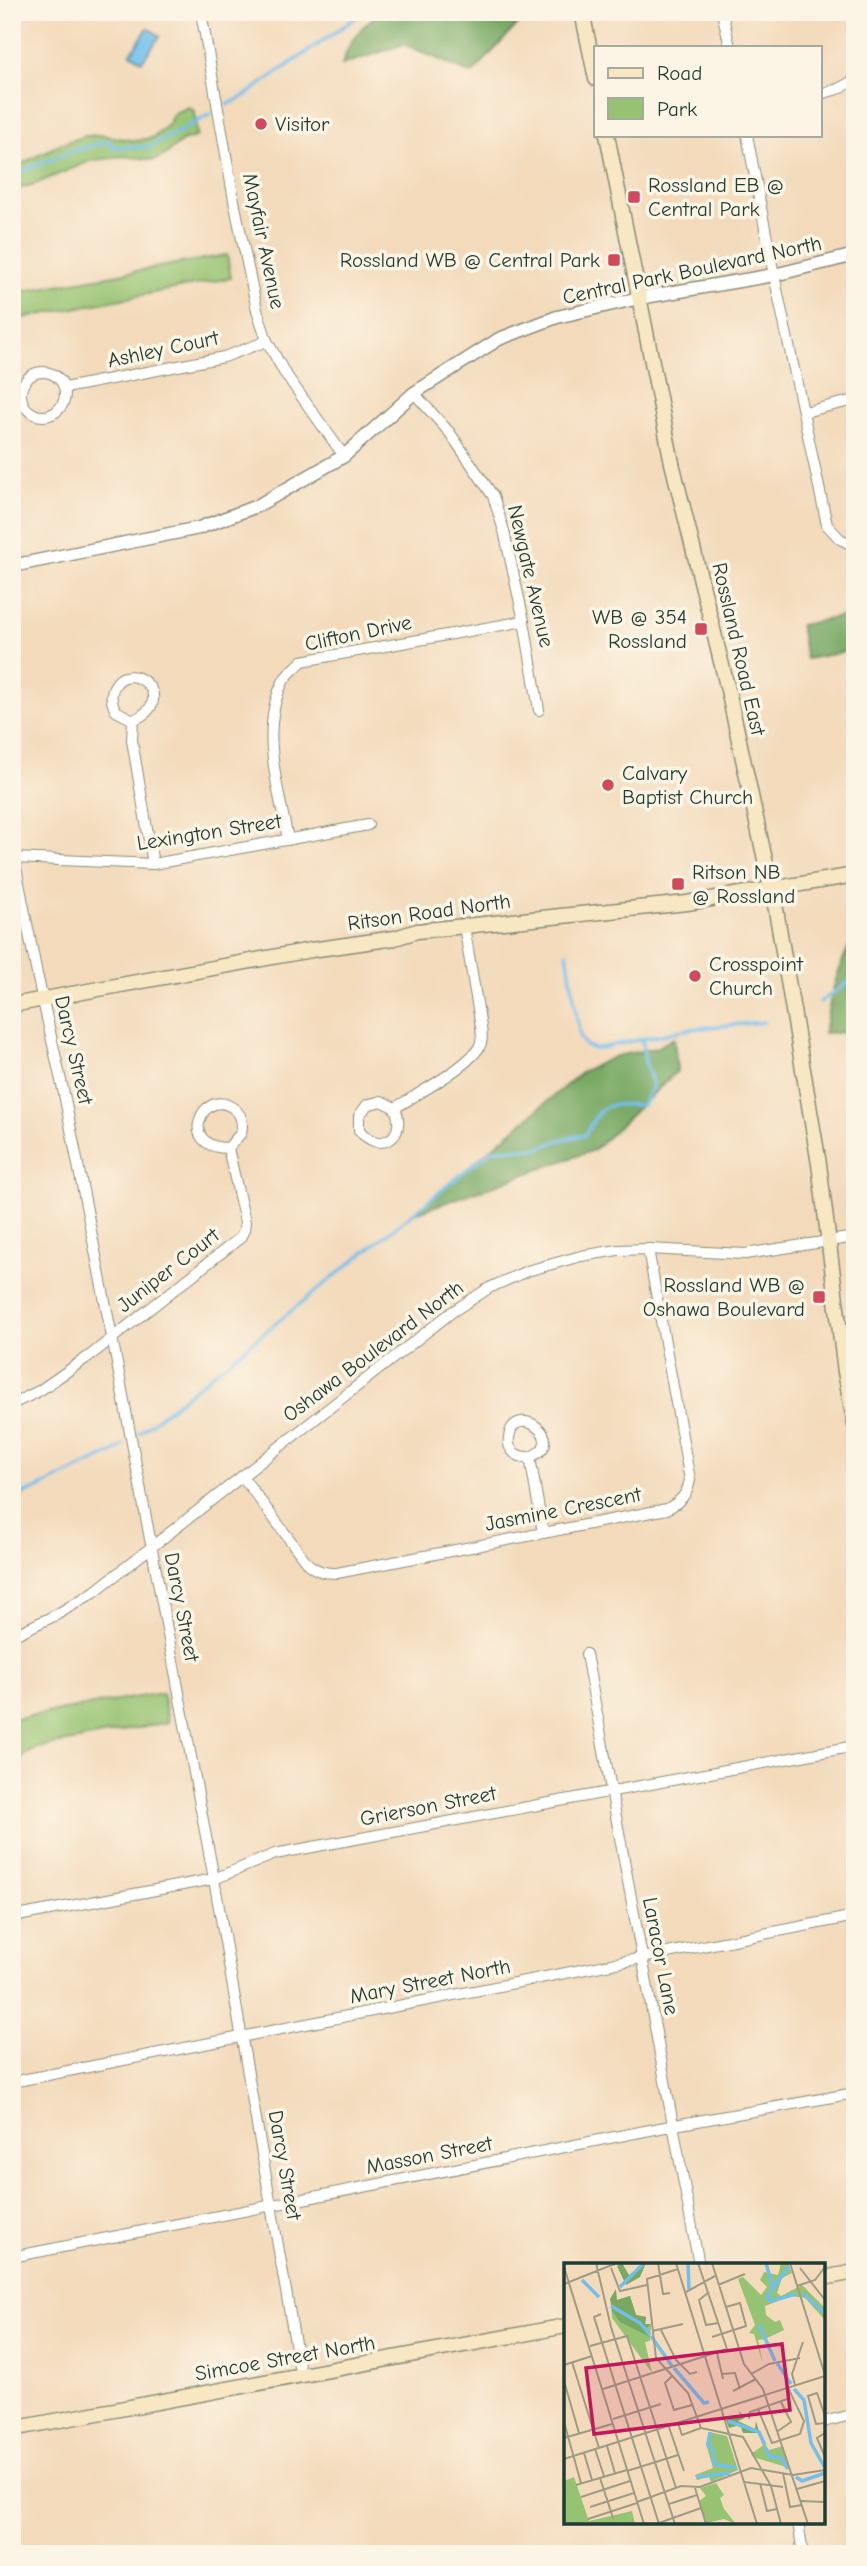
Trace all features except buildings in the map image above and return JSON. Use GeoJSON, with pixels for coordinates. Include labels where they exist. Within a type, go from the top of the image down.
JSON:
{"type":"FeatureCollection","features":[{"type":"Feature","properties":{"kind":"main road"},"geometry":{"type":"LineString","coordinates":[[582,12],[594,69]]}},
{"type":"Feature","properties":{"kind":"main road","name":"Rossland Road East"},"geometry":{"type":"LineString","coordinates":[[607,136],[671,463],[728,690],[772,890],[805,1072],[845,1372],[855,1425]]}},
{"type":"Feature","properties":{"kind":"main road","name":"Ritson Road North"},"geometry":{"type":"LineString","coordinates":[[12,1005],[395,938],[416,931],[687,903],[855,875]]}},
{"type":"Feature","properties":{"kind":"main road"},"geometry":{"type":"LineString","coordinates":[[825,2277],[855,2272]]}},
{"type":"Feature","properties":{"kind":"main road","name":"Simcoe Street North"},"geometry":{"type":"LineString","coordinates":[[12,2429],[564,2326]]}},
{"type":"Feature","properties":{"kind":"street","name":"Mayfair Avenue"},"geometry":{"type":"LineString","coordinates":[[201,12],[235,205],[257,310],[267,341],[284,372],[344,456]]}},
{"type":"Feature","properties":{"kind":"street"},"geometry":{"type":"LineString","coordinates":[[722,12],[730,46]]}},
{"type":"Feature","properties":{"kind":"street"},"geometry":{"type":"LineString","coordinates":[[822,93],[855,80]]}},
{"type":"Feature","properties":{"kind":"street"},"geometry":{"type":"LineString","coordinates":[[747,136],[827,525],[840,539],[855,546]]}},
{"type":"Feature","properties":{"kind":"street","name":"Central Park Boulevard North"},"geometry":{"type":"LineString","coordinates":[[12,566],[199,528],[257,506],[344,456],[414,393],[499,339],[557,317],[639,298],[774,275],[855,255]]}},
{"type":"Feature","properties":{"kind":"street","name":"Ashley Court"},"geometry":{"type":"LineString","coordinates":[[65,388],[225,357],[267,341]]}},
{"type":"Feature","properties":{"kind":"street"},"geometry":{"type":"LineString","coordinates":[[35,373],[52,373],[65,388],[66,396],[54,414],[44,416],[29,412],[22,401],[22,386],[26,379],[35,373]]}},
{"type":"Feature","properties":{"kind":"street","name":"Newgate Avenue"},"geometry":{"type":"LineString","coordinates":[[414,393],[450,433],[493,496],[504,531],[524,621],[539,710]]}},
{"type":"Feature","properties":{"kind":"street"},"geometry":{"type":"LineString","coordinates":[[804,412],[855,400]]}},
{"type":"Feature","properties":{"kind":"street","name":"Clifton Drive"},"geometry":{"type":"LineString","coordinates":[[288,840],[270,737],[284,679],[302,660],[524,621]]}},
{"type":"Feature","properties":{"kind":"street"},"geometry":{"type":"LineString","coordinates":[[131,677],[144,681],[149,686],[153,699],[147,712],[133,720],[116,711],[111,698],[119,681],[131,677]]}},
{"type":"Feature","properties":{"kind":"street"},"geometry":{"type":"LineString","coordinates":[[133,720],[132,740],[153,864]]}},
{"type":"Feature","properties":{"kind":"street","name":"Lexington Street"},"geometry":{"type":"LineString","coordinates":[[13,853],[153,864],[368,825]]}},
{"type":"Feature","properties":{"kind":"street","name":"Darcy Street"},"geometry":{"type":"LineString","coordinates":[[13,853],[112,1337],[214,1879],[301,2377]]}},
{"type":"Feature","properties":{"kind":"street"},"geometry":{"type":"LineString","coordinates":[[395,1108],[453,1070],[480,1047],[481,1027],[464,926]]}},
{"type":"Feature","properties":{"kind":"street"},"geometry":{"type":"LineString","coordinates":[[381,1101],[395,1108],[399,1126],[388,1141],[369,1140],[359,1130],[359,1116],[368,1105],[381,1101]]}},
{"type":"Feature","properties":{"kind":"street"},"geometry":{"type":"LineString","coordinates":[[227,1104],[241,1119],[241,1133],[228,1147],[211,1146],[201,1136],[201,1115],[212,1105],[227,1104]]}},
{"type":"Feature","properties":{"kind":"street","name":"Juniper Court"},"geometry":{"type":"LineString","coordinates":[[12,1405],[39,1391],[92,1354],[240,1238],[245,1222],[228,1147]]}},
{"type":"Feature","properties":{"kind":"street","name":"Oshawa Boulevard North"},"geometry":{"type":"LineString","coordinates":[[12,1636],[75,1604],[452,1312],[489,1288],[527,1271],[581,1256],[618,1250],[745,1254],[855,1237]]}},
{"type":"Feature","properties":{"kind":"street","name":"Jasmine Crescent"},"geometry":{"type":"LineString","coordinates":[[242,1476],[308,1564],[317,1571],[326,1573],[667,1509],[679,1502],[687,1492],[690,1480],[648,1249]]}},
{"type":"Feature","properties":{"kind":"street"},"geometry":{"type":"LineString","coordinates":[[530,1457],[543,1533]]}},
{"type":"Feature","properties":{"kind":"street","name":"Laracor Lane"},"geometry":{"type":"LineString","coordinates":[[586,1654],[699,2263]]}},
{"type":"Feature","properties":{"kind":"street","name":"Grierson Street"},"geometry":{"type":"LineString","coordinates":[[12,1917],[214,1879],[275,1854],[855,1746]]}},
{"type":"Feature","properties":{"kind":"street","name":"Mary Street North"},"geometry":{"type":"LineString","coordinates":[[12,2082],[855,1916]]}},
{"type":"Feature","properties":{"kind":"street","name":"Masson Street"},"geometry":{"type":"LineString","coordinates":[[12,2257],[675,2125],[855,2093]]}},
{"type":"Feature","properties":{"kind":"street"},"geometry":{"type":"LineString","coordinates":[[825,2422],[855,2414]]}},
{"type":"Feature","properties":{"kind":"street"},"geometry":{"type":"LineString","coordinates":[[798,2524],[803,2554]]}},
{"type":"Feature","properties":{"kind":"green space"},"geometry":{"type":"Polygon","coordinates":[[[380,12],[529,12],[472,74],[404,44],[342,65],[356,36],[366,23],[380,12]]]}},
{"type":"Feature","properties":{"kind":"green space"},"geometry":{"type":"Polygon","coordinates":[[[189,107],[194,111],[197,136],[182,141],[165,155],[154,160],[123,156],[90,161],[35,184],[12,190],[12,169],[60,144],[86,136],[102,135],[136,141],[154,137],[168,125],[174,113],[189,107]]]}},
{"type":"Feature","properties":{"kind":"green space"},"geometry":{"type":"Polygon","coordinates":[[[227,255],[231,278],[12,320],[12,293],[227,255]]]}},
{"type":"Feature","properties":{"kind":"green space"},"geometry":{"type":"Polygon","coordinates":[[[855,614],[855,650],[806,659],[800,625],[855,614]]]}},
{"type":"Feature","properties":{"kind":"green space"},"geometry":{"type":"Polygon","coordinates":[[[855,936],[855,1032],[824,1033],[839,971],[855,936]]]}},
{"type":"Feature","properties":{"kind":"green space"},"geometry":{"type":"Polygon","coordinates":[[[674,1038],[677,1071],[594,1150],[415,1213],[583,1071],[616,1056],[656,1048],[674,1038]]]}},
{"type":"Feature","properties":{"kind":"green space"},"geometry":{"type":"Polygon","coordinates":[[[162,1693],[168,1722],[37,1748],[12,1762],[12,1719],[162,1693]]]}},
{"type":"Feature","properties":{"kind":"water"},"geometry":{"type":"Polygon","coordinates":[[[148,28],[160,36],[142,61],[131,53],[148,28]]]}},
{"type":"Feature","properties":{"kind":"waterway"},"geometry":{"type":"LineString","coordinates":[[227,105],[243,97],[364,12]]}},
{"type":"Feature","properties":{"kind":"waterway"},"geometry":{"type":"LineString","coordinates":[[12,175],[72,151],[110,141],[113,147],[149,147],[211,114]]}},
{"type":"Feature","properties":{"kind":"waterway"},"geometry":{"type":"LineString","coordinates":[[567,952],[580,1038],[586,1046],[596,1049],[689,1029],[764,1022]]}},
{"type":"Feature","properties":{"kind":"waterway"},"geometry":{"type":"LineString","coordinates":[[820,1002],[855,978]]}},
{"type":"Feature","properties":{"kind":"waterway"},"geometry":{"type":"LineString","coordinates":[[139,1433],[493,1149],[540,1148],[559,1140],[585,1135],[606,1106],[642,1105],[653,1086],[645,1062],[642,1039]]}},
{"type":"Feature","properties":{"kind":"waterway"},"geometry":{"type":"LineString","coordinates":[[12,1498],[116,1451],[123,1445]]}},
{"type":"Feature","properties":{"kind":"place","name":"Visitor"},"geometry":{"type":"Point","coordinates":[261,124]}},
{"type":"Feature","properties":{"kind":"place","name":"Rossland EB @ Central Park"},"geometry":{"type":"Point","coordinates":[634,197]}},
{"type":"Feature","properties":{"kind":"place","name":"Rossland WB @ Central Park"},"geometry":{"type":"Point","coordinates":[614,260]}},
{"type":"Feature","properties":{"kind":"place","name":"WB @ 354 Rossland"},"geometry":{"type":"Point","coordinates":[701,629]}},
{"type":"Feature","properties":{"kind":"place","name":"Calvary Baptist Church"},"geometry":{"type":"Point","coordinates":[608,785]}},
{"type":"Feature","properties":{"kind":"place","name":"Ritson NB @ Rossland"},"geometry":{"type":"Point","coordinates":[678,884]}},
{"type":"Feature","properties":{"kind":"place","name":"Crosspoint Church"},"geometry":{"type":"Point","coordinates":[695,976]}},
{"type":"Feature","properties":{"kind":"place","name":"Rossland WB @ Oshawa Boulevard"},"geometry":{"type":"Point","coordinates":[819,1297]}}]}
